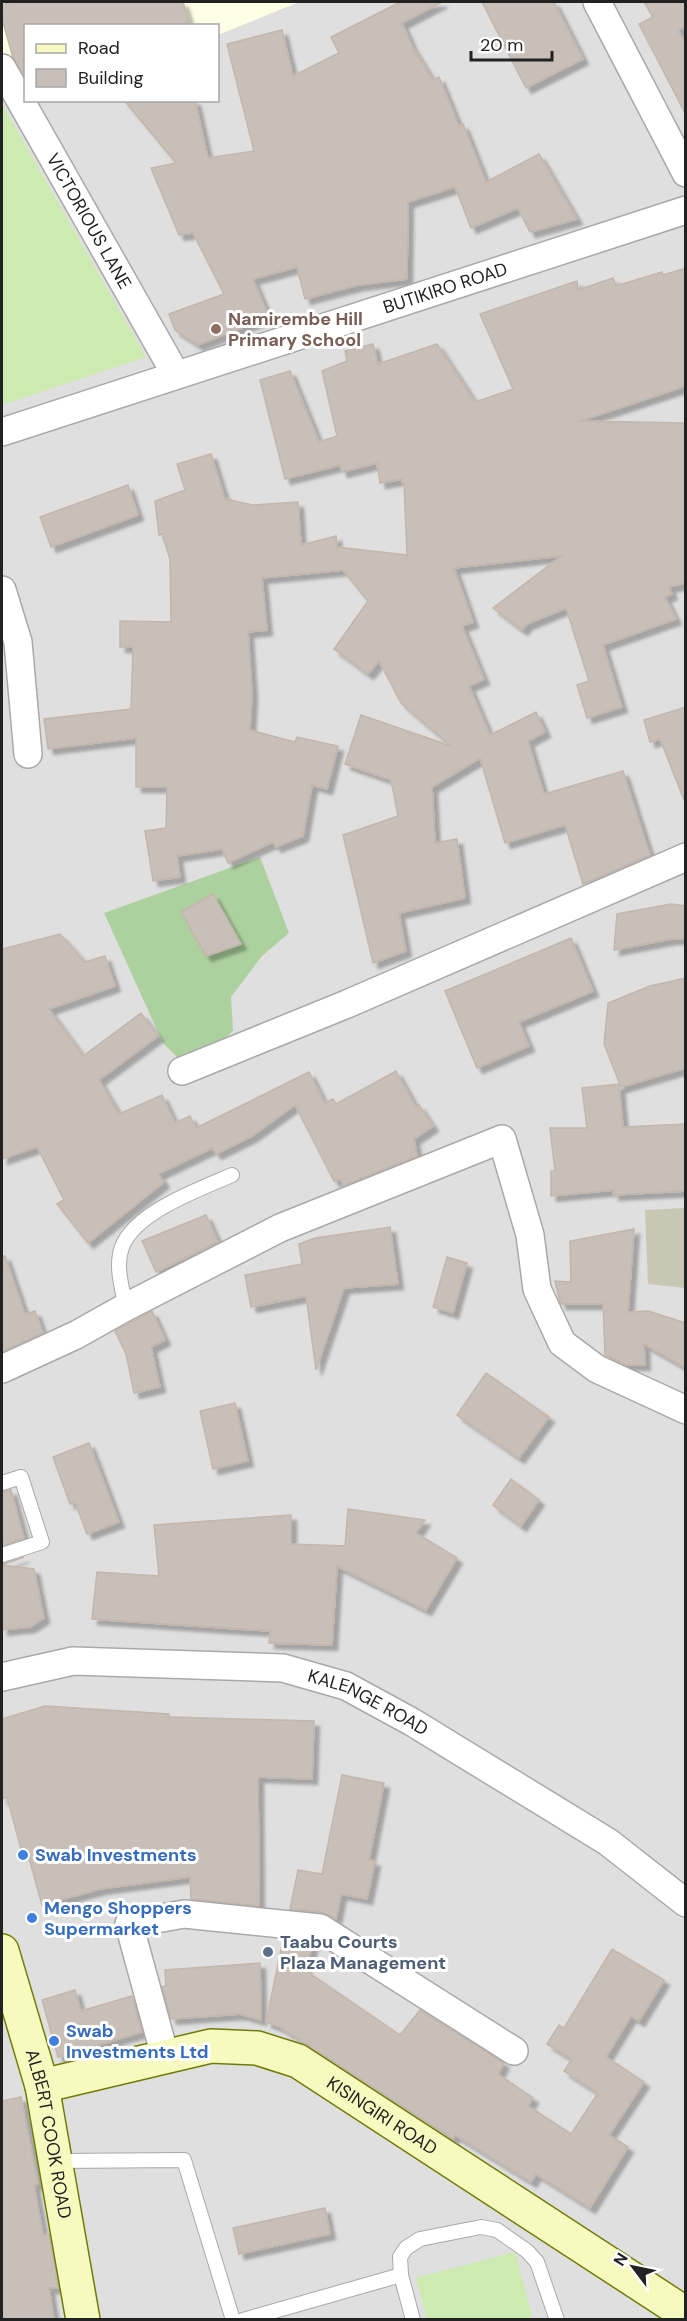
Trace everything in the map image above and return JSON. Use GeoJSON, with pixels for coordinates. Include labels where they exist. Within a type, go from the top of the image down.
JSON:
{"type":"FeatureCollection","features":[{"type":"Feature","properties":{"kind":"main road","name":"ALBERT COOK ROAD"},"geometry":{"type":"LineString","coordinates":[[2,1951],[8,1993],[42,2086],[83,2319]]}},
{"type":"Feature","properties":{"kind":"main road","name":"KISINGIRI ROAD"},"geometry":{"type":"LineString","coordinates":[[42,2086],[211,2046],[257,2048],[298,2061],[686,2314]]}},
{"type":"Feature","properties":{"kind":"street"},"geometry":{"type":"LineString","coordinates":[[597,2],[686,173]]}},
{"type":"Feature","properties":{"kind":"street","name":"VICTORIOUS LANE"},"geometry":{"type":"LineString","coordinates":[[2,68],[175,374]]}},
{"type":"Feature","properties":{"kind":"street","name":"BUTIKIRO ROAD"},"geometry":{"type":"LineString","coordinates":[[2,432],[686,210]]}},
{"type":"Feature","properties":{"kind":"street"},"geometry":{"type":"LineString","coordinates":[[2,590],[18,642],[28,754]]}},
{"type":"Feature","properties":{"kind":"street"},"geometry":{"type":"LineString","coordinates":[[182,1071],[347,1004],[686,857]]}},
{"type":"Feature","properties":{"kind":"street"},"geometry":{"type":"LineString","coordinates":[[2,1369],[76,1335],[280,1228],[502,1139],[530,1235],[537,1289],[562,1343],[597,1369],[686,1410]]}},
{"type":"Feature","properties":{"kind":"street","name":"KALENGE ROAD"},"geometry":{"type":"LineString","coordinates":[[2,1677],[72,1661],[283,1668],[346,1686],[412,1722],[608,1842],[686,1903]]}},
{"type":"Feature","properties":{"kind":"street"},"geometry":{"type":"LineString","coordinates":[[165,2056],[129,1924],[184,1914],[320,1928],[514,2051]]}},
{"type":"Feature","properties":{"kind":"lane"},"geometry":{"type":"LineString","coordinates":[[126,1307],[119,1270],[122,1246],[133,1232],[167,1203],[232,1175]]}},
{"type":"Feature","properties":{"kind":"lane"},"geometry":{"type":"LineString","coordinates":[[2,1483],[21,1477],[42,1542],[2,1555]]}},
{"type":"Feature","properties":{"kind":"lane"},"geometry":{"type":"LineString","coordinates":[[57,2161],[184,2160],[232,2319]]}},
{"type":"Feature","properties":{"kind":"lane"},"geometry":{"type":"LineString","coordinates":[[413,2319],[401,2275],[400,2257],[406,2248],[420,2239],[481,2227],[497,2230],[527,2251],[537,2262],[557,2319]]}},
{"type":"Feature","properties":{"kind":"lane"},"geometry":{"type":"LineString","coordinates":[[243,2319],[401,2275]]}},
{"type":"Feature","properties":{"kind":"shaded area"},"geometry":{"type":"Polygon","coordinates":[[[2,2],[685,2],[685,2319],[2,2320],[2,2]]]}},
{"type":"Feature","properties":{"kind":"shaded area"},"geometry":{"type":"Polygon","coordinates":[[[2,2],[299,2],[219,35],[219,24],[24,24],[24,97],[2,59],[2,2]]]}},
{"type":"Feature","properties":{"kind":"shaded area"},"geometry":{"type":"Polygon","coordinates":[[[685,1208],[685,1288],[648,1284],[645,1210],[685,1208]]]}},
{"type":"Feature","properties":{"kind":"green space"},"geometry":{"type":"Polygon","coordinates":[[[2,104],[146,357],[2,405],[2,104]]]}},
{"type":"Feature","properties":{"kind":"green space"},"geometry":{"type":"Polygon","coordinates":[[[260,857],[289,933],[262,956],[231,997],[233,1031],[204,1056],[181,1061],[163,1043],[104,913],[260,857]]]}},
{"type":"Feature","properties":{"kind":"green space"},"geometry":{"type":"Polygon","coordinates":[[[515,2252],[533,2319],[427,2319],[416,2278],[515,2252]]]}},
{"type":"Feature","properties":{"kind":"building"},"geometry":{"type":"Polygon","coordinates":[[[11,2],[183,2],[189,24],[24,24],[24,75],[13,58],[2,19],[2,5],[11,2]]]}},
{"type":"Feature","properties":{"kind":"building"},"geometry":{"type":"Polygon","coordinates":[[[400,2],[442,2],[402,23],[413,48],[433,80],[439,77],[459,126],[463,124],[486,182],[539,154],[577,219],[530,232],[518,208],[471,228],[455,187],[408,202],[407,279],[358,285],[305,299],[297,267],[253,279],[269,317],[198,345],[175,330],[169,314],[224,294],[193,233],[179,235],[151,168],[176,163],[126,102],[195,102],[208,158],[254,151],[227,44],[282,30],[293,76],[339,53],[331,37],[400,2]]]}},
{"type":"Feature","properties":{"kind":"building"},"geometry":{"type":"Polygon","coordinates":[[[482,2],[554,2],[583,59],[526,88],[482,2]]]}},
{"type":"Feature","properties":{"kind":"building"},"geometry":{"type":"Polygon","coordinates":[[[644,2],[686,2],[686,26],[678,30],[686,45],[686,115],[639,24],[653,17],[644,2]]]}},
{"type":"Feature","properties":{"kind":"building"},"geometry":{"type":"Polygon","coordinates":[[[686,268],[686,386],[580,421],[686,423],[686,583],[669,587],[672,594],[665,597],[676,619],[603,645],[622,707],[587,718],[577,685],[589,681],[566,608],[527,624],[522,630],[493,608],[561,556],[454,568],[473,622],[462,626],[484,679],[469,686],[490,735],[536,712],[545,732],[528,741],[544,794],[623,771],[650,855],[583,884],[565,825],[505,843],[480,758],[432,787],[435,843],[457,839],[465,898],[399,913],[406,951],[373,963],[343,835],[398,816],[391,780],[345,764],[361,715],[451,746],[401,703],[379,661],[368,674],[334,649],[368,601],[343,570],[262,578],[267,630],[248,632],[252,694],[250,730],[295,742],[297,737],[338,746],[327,789],[312,785],[303,836],[276,847],[273,842],[228,863],[222,849],[177,856],[180,877],[153,881],[145,831],[166,828],[167,787],[136,787],[136,738],[48,749],[44,719],[131,709],[133,647],[120,647],[120,621],[171,622],[170,559],[162,534],[159,535],[155,501],[185,490],[177,464],[211,454],[225,499],[253,505],[298,502],[301,545],[336,536],[337,547],[407,555],[402,479],[380,483],[377,463],[342,472],[340,465],[285,479],[260,380],[290,371],[319,442],[337,436],[322,371],[347,361],[345,351],[373,344],[378,364],[437,344],[475,402],[513,389],[480,314],[577,281],[578,290],[613,278],[616,286],[662,272],[663,275],[686,268]]]}},
{"type":"Feature","properties":{"kind":"building"},"geometry":{"type":"Polygon","coordinates":[[[128,485],[138,515],[51,547],[40,517],[128,485]]]}},
{"type":"Feature","properties":{"kind":"building"},"geometry":{"type":"Polygon","coordinates":[[[686,707],[686,800],[684,800],[660,739],[650,742],[644,720],[686,707]]]}},
{"type":"Feature","properties":{"kind":"building"},"geometry":{"type":"Polygon","coordinates":[[[213,894],[241,944],[206,956],[181,912],[213,894]]]}},
{"type":"Feature","properties":{"kind":"building"},"geometry":{"type":"Polygon","coordinates":[[[671,904],[686,906],[686,939],[671,939],[614,950],[617,914],[671,904]]]}},
{"type":"Feature","properties":{"kind":"building"},"geometry":{"type":"Polygon","coordinates":[[[60,934],[85,962],[105,956],[115,986],[49,1009],[83,1056],[141,1013],[158,1036],[99,1080],[119,1114],[162,1095],[175,1123],[190,1116],[196,1128],[309,1072],[325,1103],[333,1099],[336,1104],[396,1071],[416,1107],[419,1105],[433,1126],[414,1139],[417,1156],[343,1186],[341,1179],[334,1181],[295,1105],[252,1136],[216,1154],[212,1148],[158,1174],[164,1182],[88,1243],[57,1204],[64,1200],[37,1147],[2,1159],[2,949],[60,934]]]}},
{"type":"Feature","properties":{"kind":"building"},"geometry":{"type":"Polygon","coordinates":[[[571,938],[593,991],[519,1022],[529,1046],[477,1068],[445,991],[571,938]]]}},
{"type":"Feature","properties":{"kind":"building"},"geometry":{"type":"Polygon","coordinates":[[[686,978],[686,1068],[621,1087],[604,1044],[608,1003],[650,986],[686,978]]]}},
{"type":"Feature","properties":{"kind":"building"},"geometry":{"type":"Polygon","coordinates":[[[619,1084],[623,1127],[686,1124],[686,1191],[613,1195],[614,1190],[551,1196],[551,1171],[555,1171],[550,1128],[587,1128],[582,1088],[619,1084]]]}},
{"type":"Feature","properties":{"kind":"building"},"geometry":{"type":"Polygon","coordinates":[[[206,1215],[218,1242],[156,1272],[142,1241],[206,1215]]]}},
{"type":"Feature","properties":{"kind":"building"},"geometry":{"type":"Polygon","coordinates":[[[390,1227],[398,1284],[344,1288],[316,1370],[306,1296],[251,1307],[245,1275],[302,1264],[299,1244],[315,1238],[390,1227]]]}},
{"type":"Feature","properties":{"kind":"building"},"geometry":{"type":"Polygon","coordinates":[[[634,1229],[628,1312],[648,1311],[686,1323],[686,1368],[644,1344],[645,1365],[626,1365],[605,1355],[603,1304],[561,1304],[560,1302],[555,1281],[571,1282],[570,1241],[634,1229]]]}},
{"type":"Feature","properties":{"kind":"building"},"geometry":{"type":"Polygon","coordinates":[[[2,1256],[5,1256],[25,1314],[35,1311],[43,1333],[2,1352],[2,1256]]]}},
{"type":"Feature","properties":{"kind":"building"},"geometry":{"type":"Polygon","coordinates":[[[447,1257],[467,1263],[453,1313],[433,1307],[447,1257]]]}},
{"type":"Feature","properties":{"kind":"building"},"geometry":{"type":"Polygon","coordinates":[[[152,1311],[165,1340],[151,1347],[160,1387],[134,1393],[126,1354],[115,1331],[152,1311]]]}},
{"type":"Feature","properties":{"kind":"building"},"geometry":{"type":"Polygon","coordinates":[[[486,1373],[549,1417],[519,1458],[457,1415],[486,1373]]]}},
{"type":"Feature","properties":{"kind":"building"},"geometry":{"type":"Polygon","coordinates":[[[235,1403],[248,1461],[213,1469],[200,1411],[235,1403]]]}},
{"type":"Feature","properties":{"kind":"building"},"geometry":{"type":"Polygon","coordinates":[[[89,1443],[119,1522],[87,1534],[75,1502],[70,1504],[53,1457],[89,1443]]]}},
{"type":"Feature","properties":{"kind":"building"},"geometry":{"type":"Polygon","coordinates":[[[511,1479],[539,1500],[521,1526],[493,1505],[511,1479]]]}},
{"type":"Feature","properties":{"kind":"building"},"geometry":{"type":"Polygon","coordinates":[[[11,1490],[24,1538],[2,1546],[2,1492],[11,1490]]]}},
{"type":"Feature","properties":{"kind":"building"},"geometry":{"type":"Polygon","coordinates":[[[348,1509],[425,1520],[416,1533],[457,1558],[426,1610],[337,1566],[332,1645],[269,1643],[270,1631],[92,1619],[97,1572],[159,1576],[154,1525],[291,1515],[291,1544],[345,1546],[348,1509]]]}},
{"type":"Feature","properties":{"kind":"building"},"geometry":{"type":"Polygon","coordinates":[[[2,1565],[34,1569],[44,1618],[30,1627],[2,1630],[2,1565]]]}},
{"type":"Feature","properties":{"kind":"building"},"geometry":{"type":"Polygon","coordinates":[[[45,1706],[169,1714],[169,1717],[314,1721],[312,1779],[258,1777],[259,1906],[191,1899],[190,1877],[100,1889],[42,1905],[27,1851],[22,1853],[7,1797],[2,1799],[2,1719],[45,1706]]]}},
{"type":"Feature","properties":{"kind":"building"},"geometry":{"type":"Polygon","coordinates":[[[342,1775],[384,1783],[369,1860],[375,1861],[367,1899],[341,1894],[336,1919],[322,1912],[290,1909],[298,1870],[322,1874],[342,1775]]]}},
{"type":"Feature","properties":{"kind":"building"},"geometry":{"type":"Polygon","coordinates":[[[283,1940],[313,1943],[305,1970],[400,2035],[420,2010],[504,2063],[498,2074],[533,2098],[528,2106],[571,2134],[598,2093],[564,2071],[572,2059],[547,2044],[559,2025],[564,2028],[612,1949],[664,1980],[639,2021],[631,2016],[606,2057],[644,2082],[609,2135],[628,2147],[590,2208],[536,2174],[531,2182],[455,2135],[453,2139],[280,2027],[266,2022],[283,1940]]]}},
{"type":"Feature","properties":{"kind":"building"},"geometry":{"type":"Polygon","coordinates":[[[260,1963],[261,2020],[240,2014],[171,2019],[162,1987],[166,1986],[165,1970],[260,1963]]]}},
{"type":"Feature","properties":{"kind":"building"},"geometry":{"type":"Polygon","coordinates":[[[75,1990],[81,2011],[132,1996],[142,2032],[58,2057],[42,2000],[75,1990]]]}},
{"type":"Feature","properties":{"kind":"building"},"geometry":{"type":"Polygon","coordinates":[[[21,2097],[38,2184],[34,2185],[43,2235],[49,2234],[58,2288],[49,2288],[54,2319],[2,2319],[2,2101],[21,2097]]]}},
{"type":"Feature","properties":{"kind":"building"},"geometry":{"type":"Polygon","coordinates":[[[325,2208],[330,2234],[239,2254],[233,2228],[325,2208]]]}},
{"type":"Feature","properties":{"kind":"place","name":"Namirembe Hill Primary School"},"geometry":{"type":"Point","coordinates":[216,329]}},
{"type":"Feature","properties":{"kind":"place","name":"Swab Investments"},"geometry":{"type":"Point","coordinates":[23,1855]}},
{"type":"Feature","properties":{"kind":"place","name":"Mengo Shoppers Supermarket"},"geometry":{"type":"Point","coordinates":[32,1918]}},
{"type":"Feature","properties":{"kind":"place","name":"Taabu Courts Plaza Management"},"geometry":{"type":"Point","coordinates":[268,1952]}},
{"type":"Feature","properties":{"kind":"place","name":"Swab Investments Ltd"},"geometry":{"type":"Point","coordinates":[54,2041]}}]}
